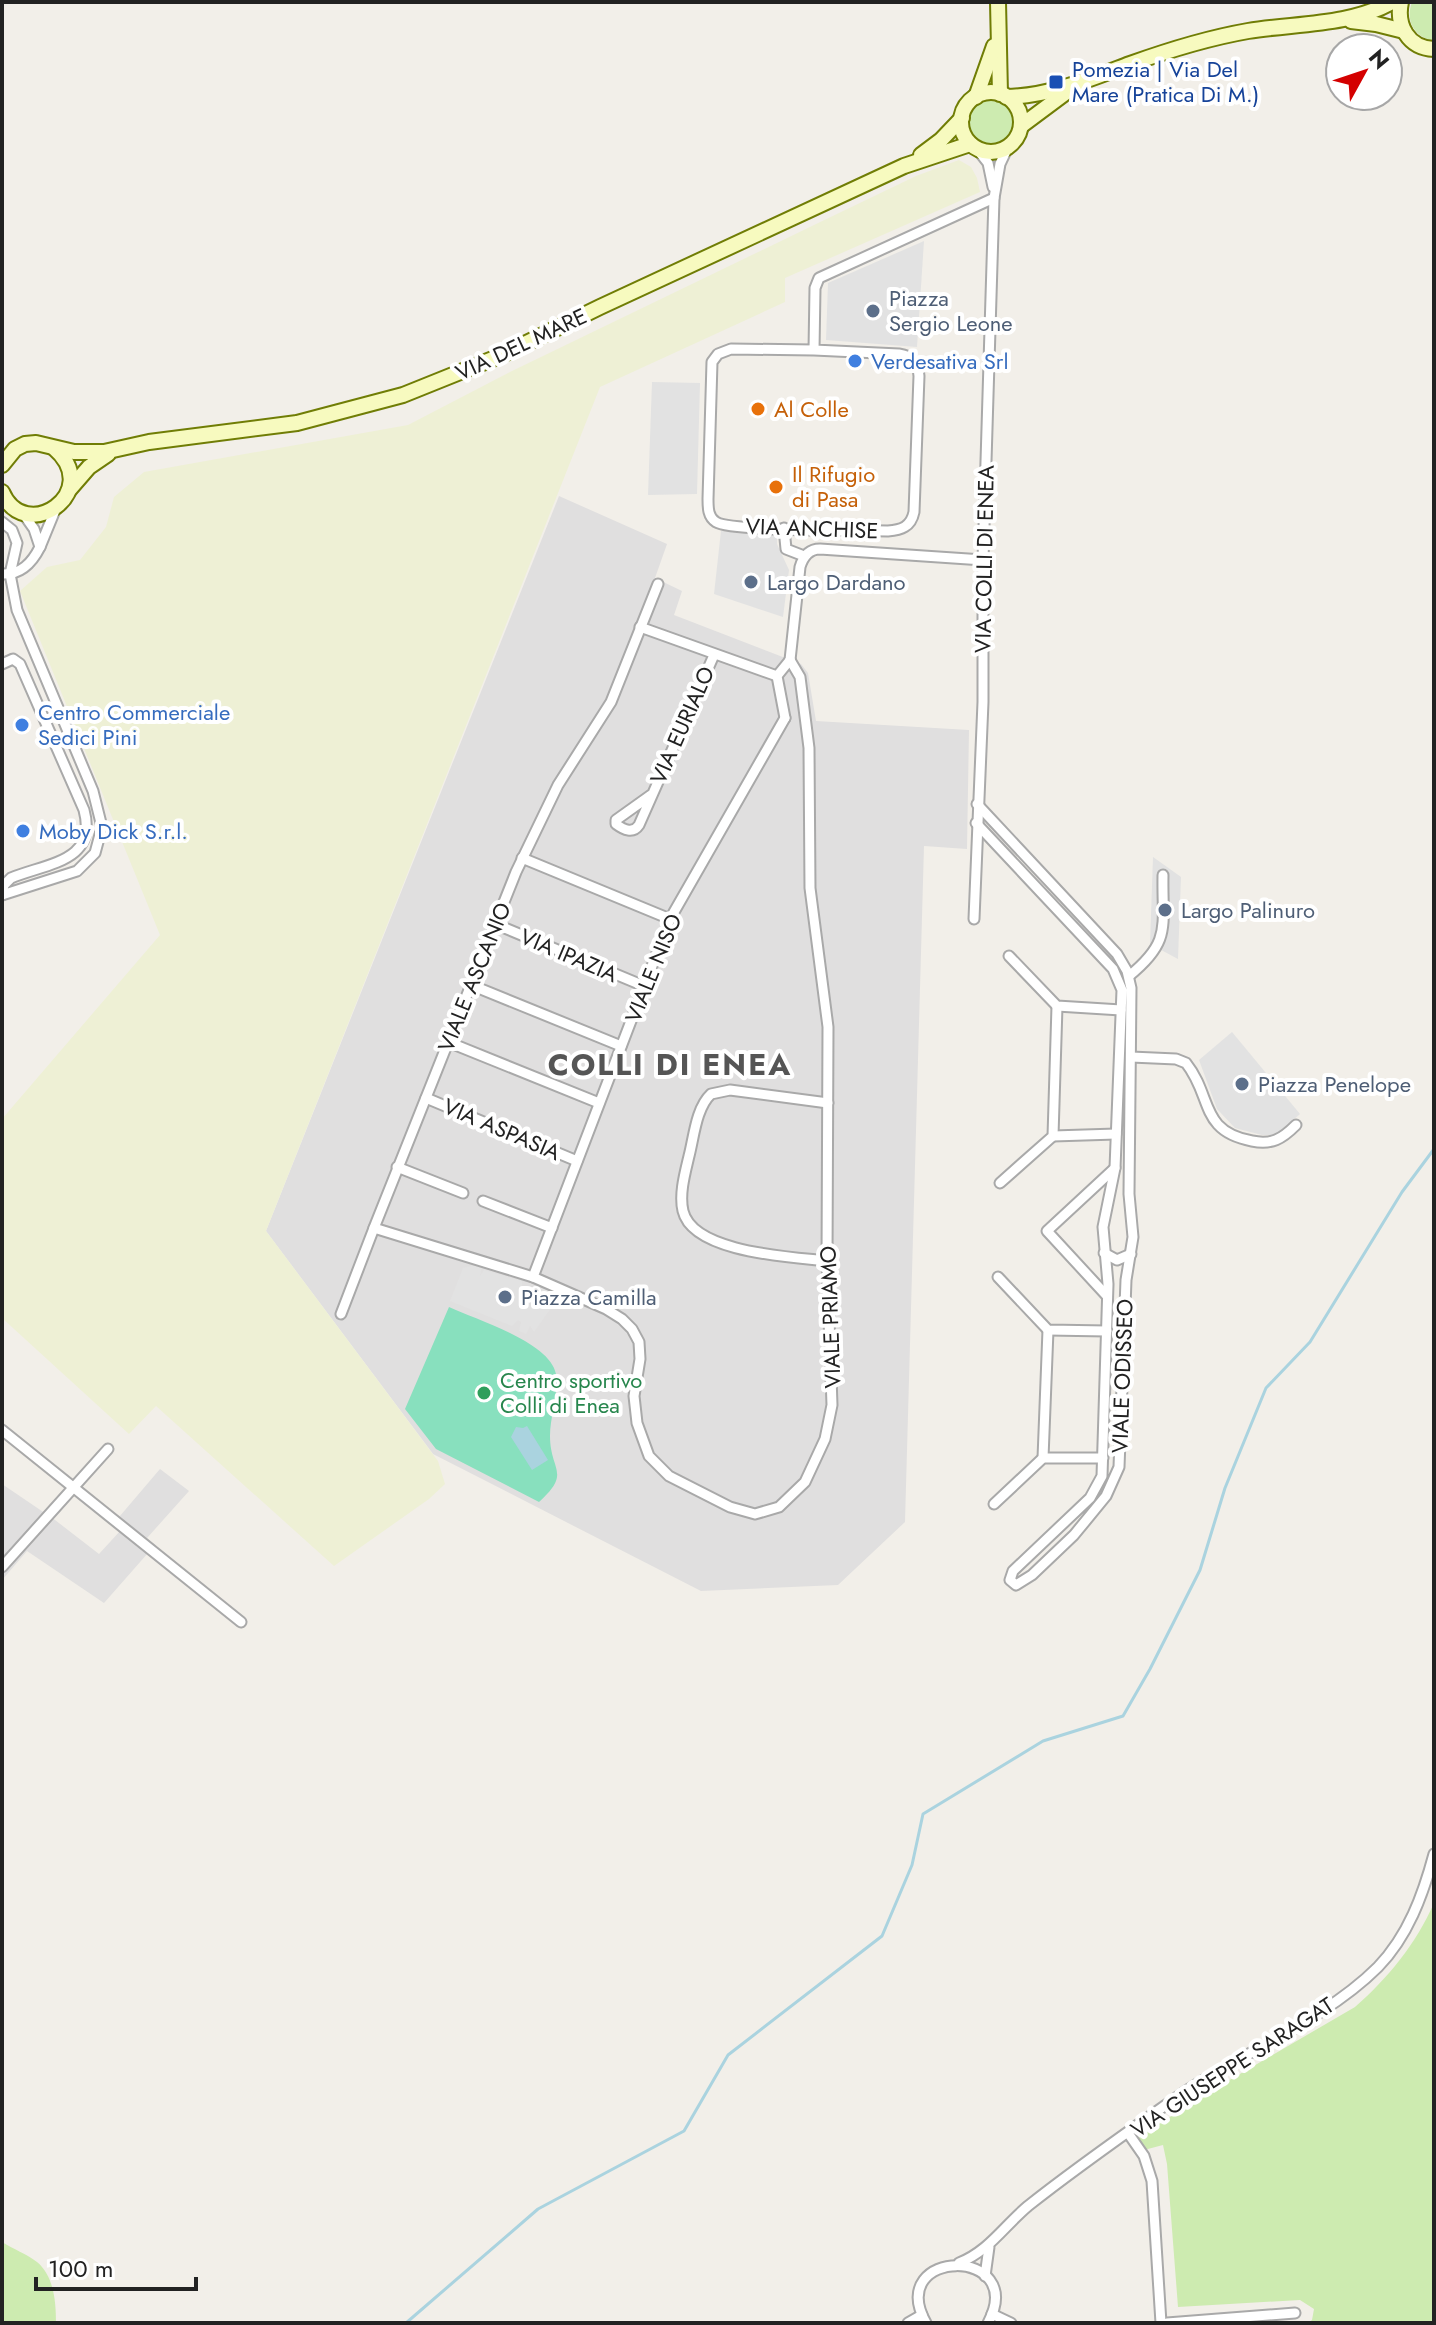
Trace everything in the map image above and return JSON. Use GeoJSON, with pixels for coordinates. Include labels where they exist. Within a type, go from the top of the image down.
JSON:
{"type":"FeatureCollection","features":[{"type":"Feature","properties":{"kind":"main road"},"geometry":{"type":"LineString","coordinates":[[997,30],[991,58],[976,97],[964,110],[962,118],[964,135],[974,147],[994,152],[1008,147],[1021,126],[1019,113],[1003,96],[997,30],[998,2]]}},
{"type":"Feature","properties":{"kind":"main road"},"geometry":{"type":"LineString","coordinates":[[976,97],[992,93],[1003,96],[1029,95],[1078,84],[1215,38],[1251,30],[1338,20],[1374,11],[1392,2]]}},
{"type":"Feature","properties":{"kind":"main road"},"geometry":{"type":"LineString","coordinates":[[1401,2],[1399,13],[1404,31],[1410,39],[1432,52]]}},
{"type":"Feature","properties":{"kind":"main road"},"geometry":{"type":"LineString","coordinates":[[1338,20],[1404,31]]}},
{"type":"Feature","properties":{"kind":"main road"},"geometry":{"type":"LineString","coordinates":[[1021,126],[1078,84]]}},
{"type":"Feature","properties":{"kind":"main road","name":"VIA DEL MARE"},"geometry":{"type":"LineString","coordinates":[[904,166],[941,140],[962,118]]}},
{"type":"Feature","properties":{"kind":"main road","name":"VIA DEL MARE"},"geometry":{"type":"LineString","coordinates":[[2,465],[15,449],[25,444],[36,443],[84,453],[116,449],[297,423],[414,391],[500,356],[904,166],[974,147]]}},
{"type":"Feature","properties":{"kind":"main road"},"geometry":{"type":"LineString","coordinates":[[53,448],[69,466],[69,490]]}},
{"type":"Feature","properties":{"kind":"main road","name":"VIA DEL MARE"},"geometry":{"type":"LineString","coordinates":[[56,508],[89,467],[116,449]]}},
{"type":"Feature","properties":{"kind":"main road"},"geometry":{"type":"LineString","coordinates":[[2,492],[11,507],[33,515],[56,508]]}},
{"type":"Feature","properties":{"kind":"street","name":"VIA COLLI DI ENEA"},"geometry":{"type":"LineString","coordinates":[[974,147],[989,167],[994,198]]}},
{"type":"Feature","properties":{"kind":"street","name":"VIA COLLI DI ENEA"},"geometry":{"type":"LineString","coordinates":[[974,919],[983,702],[983,560],[994,198],[1000,164],[1008,147]]}},
{"type":"Feature","properties":{"kind":"street"},"geometry":{"type":"LineString","coordinates":[[814,350],[815,288],[819,278],[994,198]]}},
{"type":"Feature","properties":{"kind":"street","name":"VIA ANCHISE"},"geometry":{"type":"LineString","coordinates":[[731,349],[814,350],[899,354],[914,360],[919,376],[913,515],[907,526],[893,531],[727,525],[714,521],[709,515],[712,362],[720,352],[731,349]]}},
{"type":"Feature","properties":{"kind":"street"},"geometry":{"type":"LineString","coordinates":[[11,507],[34,529],[40,547]]}},
{"type":"Feature","properties":{"kind":"street"},"geometry":{"type":"LineString","coordinates":[[6,574],[29,564],[40,547],[56,508]]}},
{"type":"Feature","properties":{"kind":"street"},"geometry":{"type":"LineString","coordinates":[[2,522],[12,530],[17,543],[6,574],[20,618],[93,791],[102,827],[95,853],[77,871],[2,895],[4,885],[11,878],[73,856],[80,848],[87,828],[84,810],[20,664],[13,659],[2,664]]}},
{"type":"Feature","properties":{"kind":"street"},"geometry":{"type":"LineString","coordinates":[[784,528],[786,549],[804,556]]}},
{"type":"Feature","properties":{"kind":"street"},"geometry":{"type":"LineString","coordinates":[[805,719],[785,718],[777,676],[790,660],[800,567],[804,556],[817,549],[983,560]]}},
{"type":"Feature","properties":{"kind":"street","name":"VIALE ASCANIO"},"geometry":{"type":"LineString","coordinates":[[341,1314],[522,858],[562,779],[611,702],[658,584]]}},
{"type":"Feature","properties":{"kind":"street"},"geometry":{"type":"LineString","coordinates":[[640,627],[777,676]]}},
{"type":"Feature","properties":{"kind":"street","name":"VIA EURIALO"},"geometry":{"type":"LineString","coordinates":[[651,795],[714,655]]}},
{"type":"Feature","properties":{"kind":"street","name":"VIALE PRIAMO"},"geometry":{"type":"LineString","coordinates":[[533,1277],[610,1311],[637,1336],[640,1353],[634,1391],[635,1413],[648,1453],[658,1468],[730,1507],[761,1513],[779,1507],[801,1487],[816,1462],[827,1433],[832,1387],[827,1261],[827,1013],[810,888],[809,748],[800,677],[790,660]]}},
{"type":"Feature","properties":{"kind":"street","name":"VIALE NISO"},"geometry":{"type":"LineString","coordinates":[[533,1277],[670,919],[785,718]]}},
{"type":"Feature","properties":{"kind":"street"},"geometry":{"type":"LineString","coordinates":[[977,804],[1117,954],[1129,976],[1152,956],[1161,940],[1163,875]]}},
{"type":"Feature","properties":{"kind":"street","name":"VIALE ODISSEO"},"geometry":{"type":"LineString","coordinates":[[976,823],[1120,980],[1115,1168],[1103,1227],[1107,1331],[1100,1481],[1093,1493],[1013,1571],[1010,1578],[1012,1584],[1024,1582],[1057,1553],[1099,1505],[1111,1488],[1120,1456],[1126,1280],[1133,1237],[1129,1194],[1129,976]]}},
{"type":"Feature","properties":{"kind":"street"},"geometry":{"type":"LineString","coordinates":[[522,858],[670,919]]}},
{"type":"Feature","properties":{"kind":"street"},"geometry":{"type":"LineString","coordinates":[[1080,934],[1089,923]]}},
{"type":"Feature","properties":{"kind":"street","name":"VIA IPAZIA"},"geometry":{"type":"LineString","coordinates":[[495,924],[644,986]]}},
{"type":"Feature","properties":{"kind":"street"},"geometry":{"type":"LineString","coordinates":[[1009,956],[1057,1006],[1121,1010]]}},
{"type":"Feature","properties":{"kind":"street"},"geometry":{"type":"LineString","coordinates":[[471,985],[621,1046]]}},
{"type":"Feature","properties":{"kind":"street"},"geometry":{"type":"LineString","coordinates":[[1053,1136],[1057,1006]]}},
{"type":"Feature","properties":{"kind":"street"},"geometry":{"type":"LineString","coordinates":[[448,1042],[599,1103]]}},
{"type":"Feature","properties":{"kind":"street"},"geometry":{"type":"LineString","coordinates":[[1131,1057],[1176,1059],[1186,1063],[1215,1122],[1228,1134],[1269,1143],[1282,1138],[1296,1125]]}},
{"type":"Feature","properties":{"kind":"street"},"geometry":{"type":"LineString","coordinates":[[827,1261],[746,1251],[723,1243],[692,1226],[682,1207],[686,1170],[695,1133],[702,1106],[711,1094],[730,1090],[828,1103]]}},
{"type":"Feature","properties":{"kind":"street","name":"VIA ASPASIA"},"geometry":{"type":"LineString","coordinates":[[426,1098],[577,1161]]}},
{"type":"Feature","properties":{"kind":"street"},"geometry":{"type":"LineString","coordinates":[[1000,1183],[1053,1136],[1116,1134]]}},
{"type":"Feature","properties":{"kind":"street"},"geometry":{"type":"LineString","coordinates":[[397,1167],[463,1193]]}},
{"type":"Feature","properties":{"kind":"street"},"geometry":{"type":"LineString","coordinates":[[1107,1296],[1047,1231],[1115,1168]]}},
{"type":"Feature","properties":{"kind":"street"},"geometry":{"type":"LineString","coordinates":[[483,1201],[552,1228]]}},
{"type":"Feature","properties":{"kind":"street"},"geometry":{"type":"LineString","coordinates":[[1107,1211],[1119,1208],[1131,1214]]}},
{"type":"Feature","properties":{"kind":"street"},"geometry":{"type":"LineString","coordinates":[[374,1228],[533,1277]]}},
{"type":"Feature","properties":{"kind":"street"},"geometry":{"type":"LineString","coordinates":[[1104,1253],[1117,1260],[1131,1254]]}},
{"type":"Feature","properties":{"kind":"street"},"geometry":{"type":"LineString","coordinates":[[998,1277],[1048,1330],[1043,1458]]}},
{"type":"Feature","properties":{"kind":"street"},"geometry":{"type":"LineString","coordinates":[[1048,1330],[1107,1331]]}},
{"type":"Feature","properties":{"kind":"street"},"geometry":{"type":"LineString","coordinates":[[1106,1362],[1123,1363]]}},
{"type":"Feature","properties":{"kind":"street"},"geometry":{"type":"LineString","coordinates":[[2,1430],[241,1622]]}},
{"type":"Feature","properties":{"kind":"street"},"geometry":{"type":"LineString","coordinates":[[2,1567],[108,1449]]}},
{"type":"Feature","properties":{"kind":"street"},"geometry":{"type":"LineString","coordinates":[[994,1504],[1043,1458],[1103,1458]]}},
{"type":"Feature","properties":{"kind":"street","name":"VIA GIUSEPPE SARAGAT"},"geometry":{"type":"LineString","coordinates":[[924,2319],[919,2303],[920,2290],[935,2270],[959,2263],[989,2247],[1020,2213],[1128,2133],[1190,2089],[1329,2005],[1370,1974],[1387,1957],[1406,1929],[1434,1854]]}},
{"type":"Feature","properties":{"kind":"street"},"geometry":{"type":"LineString","coordinates":[[1128,2133],[1145,2159],[1154,2190],[1164,2323],[1295,2313]]}},
{"type":"Feature","properties":{"kind":"street"},"geometry":{"type":"LineString","coordinates":[[985,2276],[989,2247]]}},
{"type":"Feature","properties":{"kind":"street"},"geometry":{"type":"LineString","coordinates":[[959,2263],[974,2267],[985,2276],[994,2294],[990,2319],[1011,2323]]}},
{"type":"Feature","properties":{"kind":"street"},"geometry":{"type":"LineString","coordinates":[[908,2323],[924,2319]]}},
{"type":"Feature","properties":{"kind":"shaded area","name":"Piazza Sergio Leone"},"geometry":{"type":"Polygon","coordinates":[[[924,241],[917,347],[826,340],[828,283],[924,241]]]}},
{"type":"Feature","properties":{"kind":"shaded area"},"geometry":{"type":"Polygon","coordinates":[[[652,382],[700,383],[697,494],[648,495],[652,382]]]}},
{"type":"Feature","properties":{"kind":"shaded area","name":"COLLI DI ENEA"},"geometry":{"type":"Polygon","coordinates":[[[559,496],[667,544],[655,578],[682,591],[674,615],[801,664],[808,673],[816,721],[969,730],[967,849],[924,846],[905,1522],[838,1585],[701,1591],[433,1454],[266,1231],[559,496]]]}},
{"type":"Feature","properties":{"kind":"shaded area","name":"Largo Dardano"},"geometry":{"type":"Polygon","coordinates":[[[721,531],[777,535],[777,544],[789,570],[783,617],[714,594],[721,531]]]}},
{"type":"Feature","properties":{"kind":"shaded area","name":"Largo Palinuro"},"geometry":{"type":"Polygon","coordinates":[[[1153,857],[1181,877],[1178,959],[1150,944],[1153,857]]]}},
{"type":"Feature","properties":{"kind":"shaded area","name":"Piazza Penelope"},"geometry":{"type":"Polygon","coordinates":[[[1232,1032],[1300,1114],[1276,1135],[1235,1128],[1217,1109],[1199,1060],[1232,1032]]]}},
{"type":"Feature","properties":{"kind":"shaded area","name":"Piazza Camilla"},"geometry":{"type":"Polygon","coordinates":[[[482,1266],[480,1276],[484,1270],[522,1281],[522,1290],[535,1293],[538,1286],[561,1294],[534,1332],[530,1326],[526,1334],[519,1331],[521,1322],[518,1320],[512,1326],[450,1301],[463,1268],[482,1266]]]}},
{"type":"Feature","properties":{"kind":"shaded area"},"geometry":{"type":"Polygon","coordinates":[[[160,1469],[189,1491],[147,1538],[155,1545],[104,1603],[27,1551],[2,1580],[2,1484],[99,1554],[121,1530],[114,1523],[160,1469]]]}},
{"type":"Feature","properties":{"kind":"green space"},"geometry":{"type":"Polygon","coordinates":[[[1412,2],[1434,2],[1434,41],[1421,36],[1413,27],[1410,16],[1412,2]]]}},
{"type":"Feature","properties":{"kind":"green space"},"geometry":{"type":"Polygon","coordinates":[[[991,98],[1008,105],[1015,122],[1008,139],[991,146],[974,139],[967,122],[974,105],[991,98]]]}},
{"type":"Feature","properties":{"kind":"green space"},"geometry":{"type":"Polygon","coordinates":[[[959,160],[971,167],[980,192],[785,278],[785,302],[600,387],[266,1231],[438,1461],[445,1484],[429,1499],[334,1566],[156,1406],[129,1434],[2,1318],[2,1119],[160,935],[20,591],[47,567],[80,560],[106,527],[114,497],[144,472],[408,425],[512,371],[814,225],[916,176],[959,160]]]}},
{"type":"Feature","properties":{"kind":"green space","name":"Centro sportivo Colli di Enea"},"geometry":{"type":"Polygon","coordinates":[[[449,1307],[511,1333],[551,1362],[557,1381],[550,1436],[557,1477],[555,1484],[539,1502],[436,1449],[405,1409],[449,1307]]]}},
{"type":"Feature","properties":{"kind":"green space"},"geometry":{"type":"Polygon","coordinates":[[[1434,1903],[1434,2323],[1308,2323],[1312,2320],[1314,2309],[1300,2300],[1178,2307],[1163,2145],[1144,2150],[1137,2139],[1197,2099],[1355,2007],[1400,1960],[1434,1903]]]}},
{"type":"Feature","properties":{"kind":"green space"},"geometry":{"type":"Polygon","coordinates":[[[2,2242],[33,2259],[47,2274],[53,2290],[56,2323],[2,2323],[2,2242]]]}},
{"type":"Feature","properties":{"kind":"water"},"geometry":{"type":"Polygon","coordinates":[[[527,1426],[548,1460],[532,1470],[511,1437],[516,1427],[527,1426]]]}},
{"type":"Feature","properties":{"kind":"waterway"},"geometry":{"type":"LineString","coordinates":[[406,2323],[538,2209],[684,2131],[728,2055],[882,1936],[912,1865],[923,1814],[1043,1741],[1123,1716],[1200,1570],[1225,1488],[1266,1388],[1310,1342],[1402,1192],[1434,1149]]}},
{"type":"Feature","properties":{"kind":"place","name":"Pomezia | Via Del Mare (Pratica Di M.)"},"geometry":{"type":"Point","coordinates":[1056,82]}},
{"type":"Feature","properties":{"kind":"place","name":"Piazza Sergio Leone"},"geometry":{"type":"Point","coordinates":[873,311]}},
{"type":"Feature","properties":{"kind":"place","name":"Verdesativa Srl"},"geometry":{"type":"Point","coordinates":[855,361]}},
{"type":"Feature","properties":{"kind":"place","name":"Al Colle"},"geometry":{"type":"Point","coordinates":[758,409]}},
{"type":"Feature","properties":{"kind":"place","name":"Il Rifugio di Pasa"},"geometry":{"type":"Point","coordinates":[776,487]}},
{"type":"Feature","properties":{"kind":"place","name":"Largo Dardano"},"geometry":{"type":"Point","coordinates":[751,582]}},
{"type":"Feature","properties":{"kind":"place","name":"Centro Commerciale Sedici Pini"},"geometry":{"type":"Point","coordinates":[22,725]}},
{"type":"Feature","properties":{"kind":"place","name":"Moby Dick S.r.l."},"geometry":{"type":"Point","coordinates":[23,831]}},
{"type":"Feature","properties":{"kind":"place","name":"Largo Palinuro"},"geometry":{"type":"Point","coordinates":[1165,910]}},
{"type":"Feature","properties":{"kind":"place","name":"Piazza Penelope"},"geometry":{"type":"Point","coordinates":[1242,1084]}},
{"type":"Feature","properties":{"kind":"place","name":"Piazza Camilla"},"geometry":{"type":"Point","coordinates":[505,1297]}},
{"type":"Feature","properties":{"kind":"place","name":"Centro sportivo Colli di Enea"},"geometry":{"type":"Point","coordinates":[484,1393]}},
{"type":"Feature","properties":{"kind":"district","name":"COLLI DI ENEA"},"geometry":{"type":"Point","coordinates":[670,1065]}}]}
